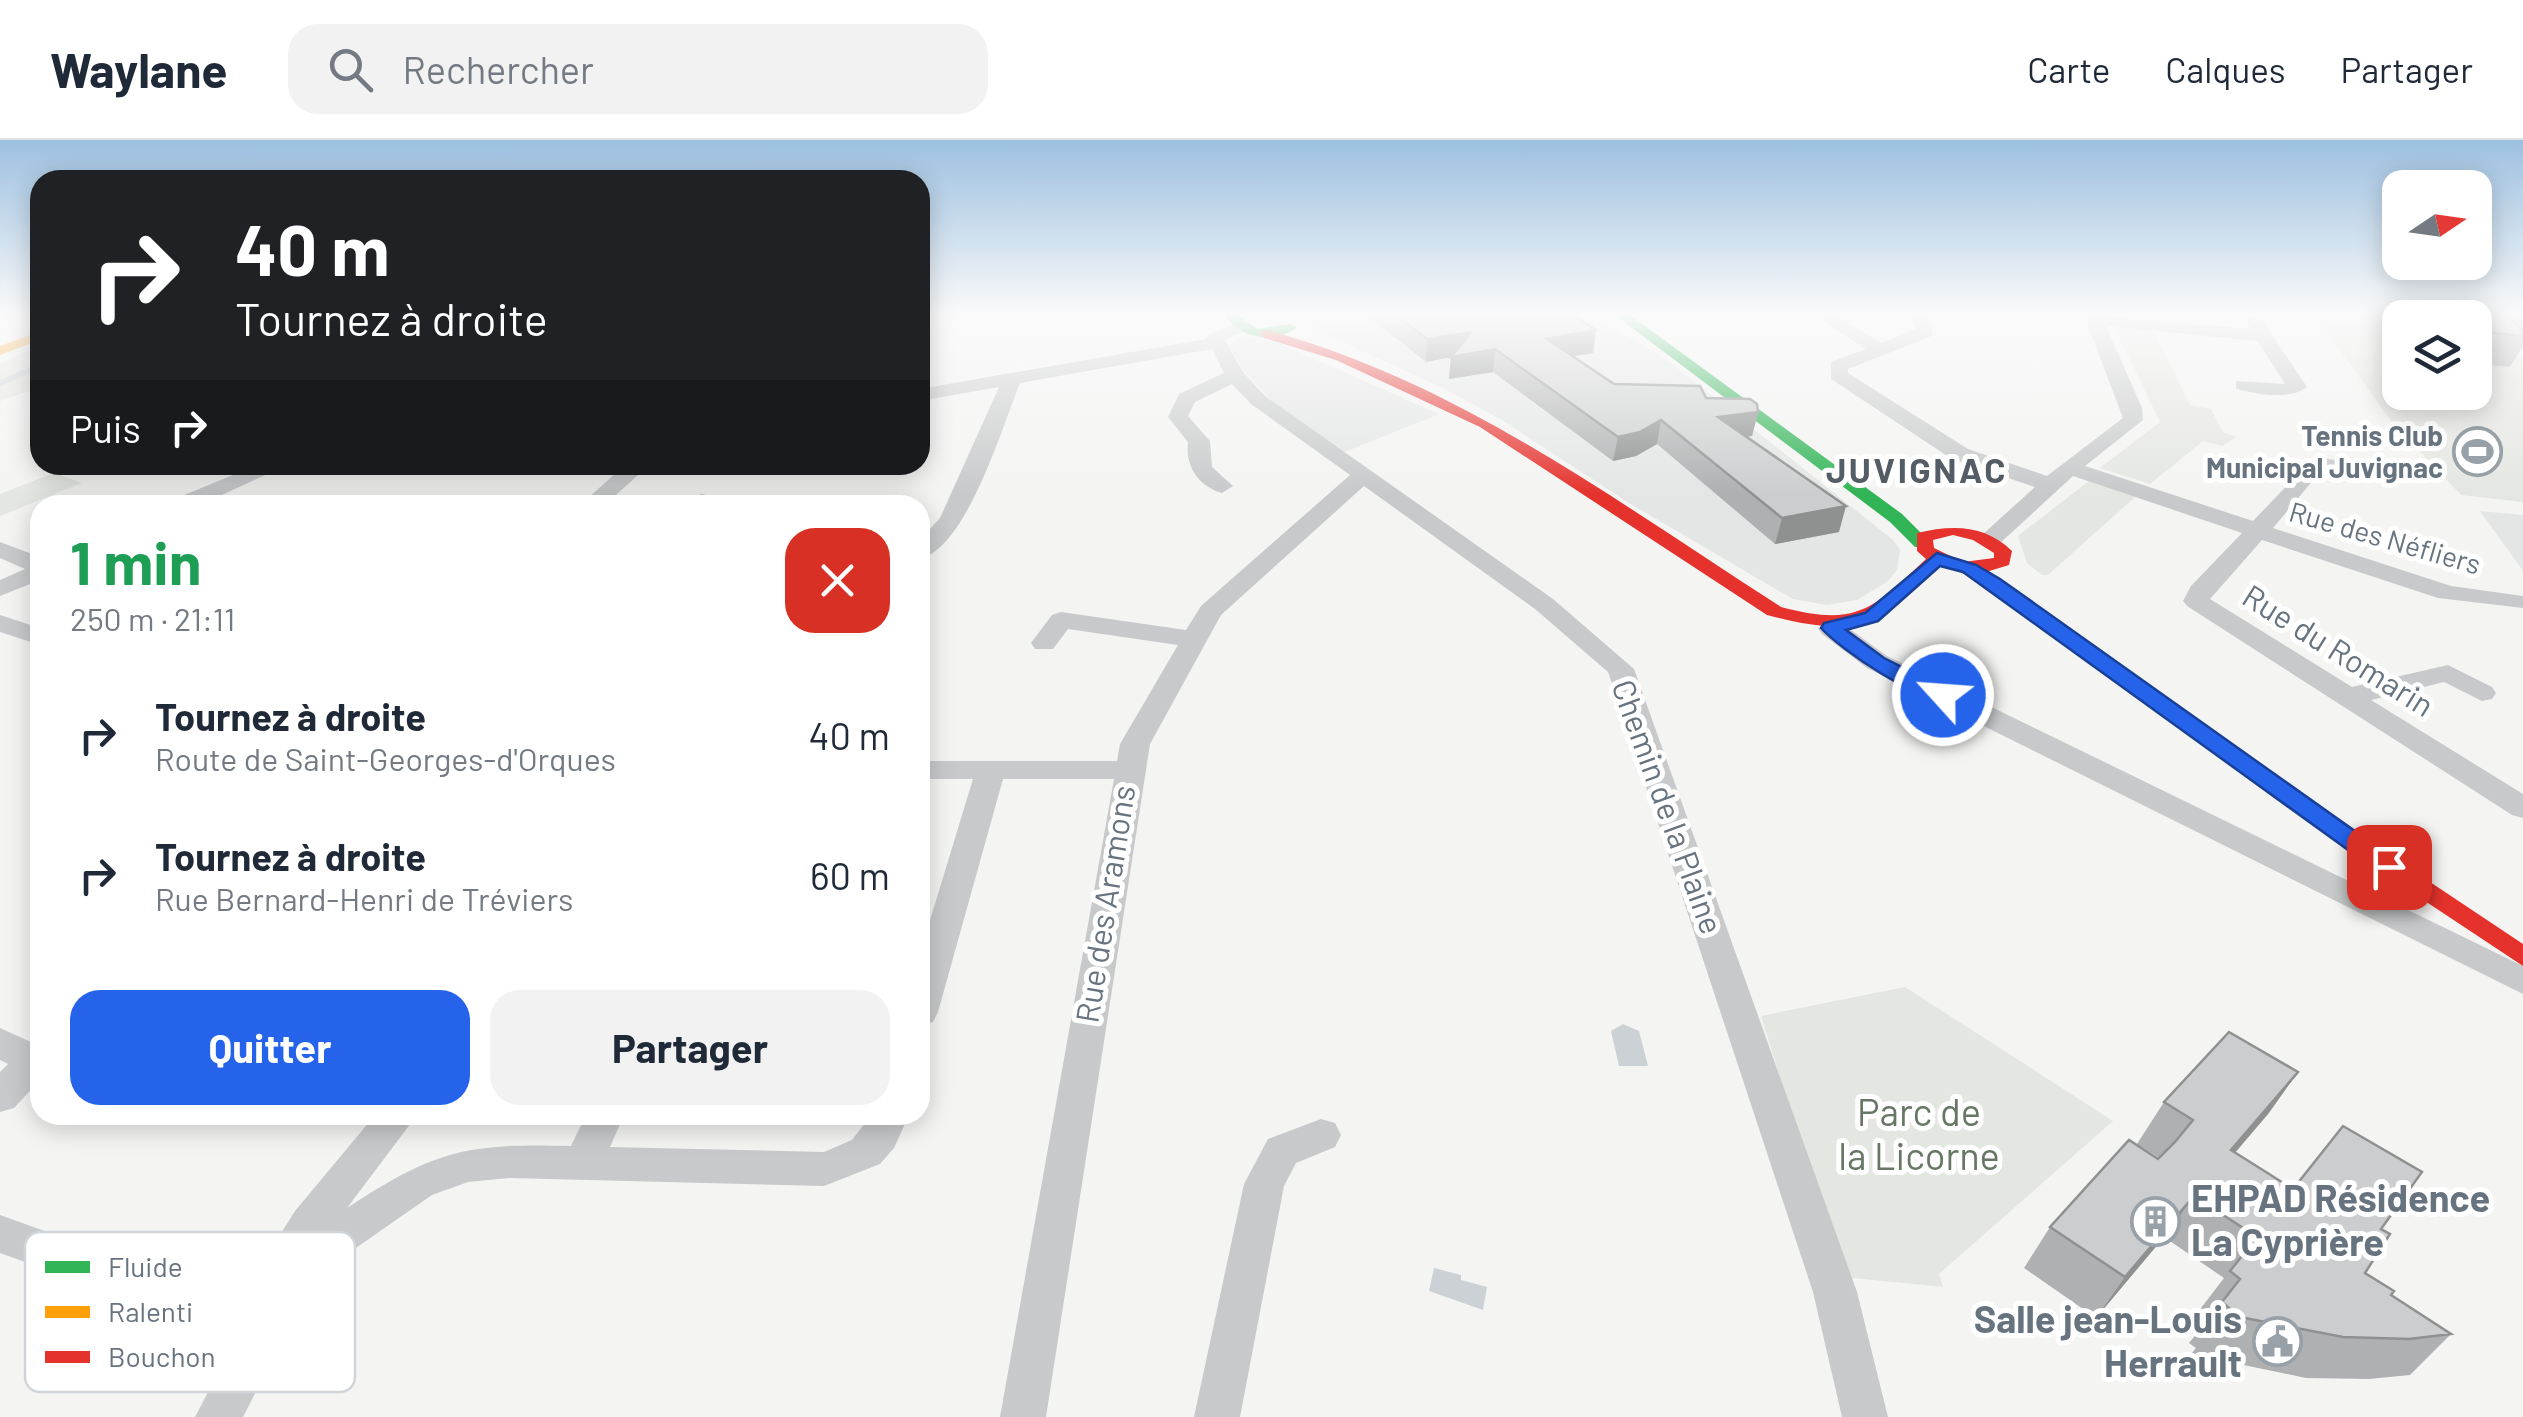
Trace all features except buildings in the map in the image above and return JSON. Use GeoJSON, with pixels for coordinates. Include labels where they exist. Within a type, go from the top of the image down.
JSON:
{"type":"FeatureCollection","features":[{"type":"Feature","properties":{"kind":"main road"},"geometry":{"type":"LineString","coordinates":[[1381,375],[1484,424],[1774,611],[1831,628],[1872,617],[1929,551]]}},
{"type":"Feature","properties":{"kind":"main road"},"geometry":{"type":"LineString","coordinates":[[1706,375],[1896,518],[1929,551],[1969,568],[2356,844],[2523,957]]}},
{"type":"Feature","properties":{"kind":"main road"},"geometry":{"type":"LineString","coordinates":[[1716,382],[1922,509],[1990,540],[2003,551],[2003,562]]}},
{"type":"Feature","properties":{"kind":"main road"},"geometry":{"type":"LineString","coordinates":[[1929,551],[1923,537],[1940,530],[1966,532]]}},
{"type":"Feature","properties":{"kind":"main road"},"geometry":{"type":"LineString","coordinates":[[1969,568],[1990,568],[2003,562]]}},
{"type":"Feature","properties":{"kind":"main road"},"geometry":{"type":"LineString","coordinates":[[2003,562],[2026,579]]}},
{"type":"Feature","properties":{"kind":"main road"},"geometry":{"type":"LineString","coordinates":[[2049,597],[2249,753],[2523,942]]}},
{"type":"Feature","properties":{"kind":"street"},"geometry":{"type":"LineString","coordinates":[[930,392],[1031,375]]}},
{"type":"Feature","properties":{"kind":"street"},"geometry":{"type":"LineString","coordinates":[[1222,486],[1201,472],[1196,459],[1198,441],[1178,417],[1186,398],[1235,375]]}},
{"type":"Feature","properties":{"kind":"street","name":"Chemin de la Plaine"},"geometry":{"type":"LineString","coordinates":[[1235,375],[1282,420],[1555,612],[1620,669],[1835,1292],[1865,1417]]}},
{"type":"Feature","properties":{"kind":"street"},"geometry":{"type":"LineString","coordinates":[[1838,375],[1960,454],[2050,485]]}},
{"type":"Feature","properties":{"kind":"street"},"geometry":{"type":"LineString","coordinates":[[1990,540],[2069,468],[2132,420],[2132,408],[2118,375]]}},
{"type":"Feature","properties":{"kind":"street"},"geometry":{"type":"LineString","coordinates":[[2244,385],[2288,390],[2297,386],[2290,375]]}},
{"type":"Feature","properties":{"kind":"street"},"geometry":{"type":"LineString","coordinates":[[930,544],[946,531],[1012,379]]}},
{"type":"Feature","properties":{"kind":"street"},"geometry":{"type":"LineString","coordinates":[[2256,532],[2314,466],[2372,472]]}},
{"type":"Feature","properties":{"kind":"street","name":"Rue des Néfliers"},"geometry":{"type":"LineString","coordinates":[[2069,468],[2447,593],[2515,602]]}},
{"type":"Feature","properties":{"kind":"street"},"geometry":{"type":"LineString","coordinates":[[204,495],[252,475]]}},
{"type":"Feature","properties":{"kind":"street"},"geometry":{"type":"LineString","coordinates":[[602,495],[626,475]]}},
{"type":"Feature","properties":{"kind":"street","name":"Rue des Aramons"},"geometry":{"type":"LineString","coordinates":[[1024,1417],[1135,744],[1193,638],[1223,596],[1362,476]]}},
{"type":"Feature","properties":{"kind":"street","name":"Rue du Romarin"},"geometry":{"type":"LineString","coordinates":[[2256,532],[2200,591],[2196,601],[2523,808]]}},
{"type":"Feature","properties":{"kind":"street"},"geometry":{"type":"LineString","coordinates":[[0,549],[30,564]]}},
{"type":"Feature","properties":{"kind":"street"},"geometry":{"type":"LineString","coordinates":[[0,589],[30,574]]}},
{"type":"Feature","properties":{"kind":"street"},"geometry":{"type":"LineString","coordinates":[[1044,643],[1061,620],[1193,638]]}},
{"type":"Feature","properties":{"kind":"street"},"geometry":{"type":"LineString","coordinates":[[0,623],[30,634]]}},
{"type":"Feature","properties":{"kind":"street"},"geometry":{"type":"LineString","coordinates":[[1831,628],[1877,662],[2523,982]]}},
{"type":"Feature","properties":{"kind":"street"},"geometry":{"type":"LineString","coordinates":[[2346,697],[2448,673],[2482,692]]}},
{"type":"Feature","properties":{"kind":"street"},"geometry":{"type":"LineString","coordinates":[[930,770],[1128,770]]}},
{"type":"Feature","properties":{"kind":"street"},"geometry":{"type":"LineString","coordinates":[[930,978],[991,770]]}},
{"type":"Feature","properties":{"kind":"street"},"geometry":{"type":"LineString","coordinates":[[0,1042],[30,1055]]}},
{"type":"Feature","properties":{"kind":"street"},"geometry":{"type":"LineString","coordinates":[[0,1097],[30,1065]]}},
{"type":"Feature","properties":{"kind":"street"},"geometry":{"type":"LineString","coordinates":[[305,1232],[390,1125]]}},
{"type":"Feature","properties":{"kind":"street"},"geometry":{"type":"LineString","coordinates":[[582,1164],[600,1125]]}},
{"type":"Feature","properties":{"kind":"street"},"geometry":{"type":"LineString","coordinates":[[345,1232],[418,1182],[480,1164],[824,1169],[848,1164],[869,1151],[887,1125]]}},
{"type":"Feature","properties":{"kind":"street"},"geometry":{"type":"LineString","coordinates":[[1217,1417],[1264,1184],[1282,1151],[1321,1136]]}},
{"type":"Feature","properties":{"kind":"street"},"geometry":{"type":"LineString","coordinates":[[0,1234],[25,1243]]}},
{"type":"Feature","properties":{"kind":"street"},"geometry":{"type":"LineString","coordinates":[[218,1417],[232,1392]]}},
{"type":"Feature","properties":{"kind":"shaded area"},"geometry":{"type":"Polygon","coordinates":[[[1247,375],[1350,375],[1439,414],[1342,453],[1274,403],[1247,375]]]}},
{"type":"Feature","properties":{"kind":"shaded area"},"geometry":{"type":"Polygon","coordinates":[[[1414,375],[1686,375],[1893,540],[1900,550],[1897,570],[1888,581],[1857,600],[1827,605],[1793,599],[1629,503],[1502,420],[1414,375]]]}},
{"type":"Feature","properties":{"kind":"shaded area"},"geometry":{"type":"Polygon","coordinates":[[[2480,511],[2523,515],[2523,571],[2480,511]]]}},
{"type":"Feature","properties":{"kind":"shaded area"},"geometry":{"type":"Polygon","coordinates":[[[1623,1024],[1639,1031],[1648,1066],[1619,1066],[1611,1031],[1623,1024]]]}},
{"type":"Feature","properties":{"kind":"shaded area"},"geometry":{"type":"Polygon","coordinates":[[[1434,1268],[1487,1287],[1483,1310],[1429,1291],[1434,1268]]]}},
{"type":"Feature","properties":{"kind":"green space"},"geometry":{"type":"Polygon","coordinates":[[[0,375],[30,375],[30,390],[0,401],[0,375]]]}},
{"type":"Feature","properties":{"kind":"green space"},"geometry":{"type":"Polygon","coordinates":[[[2137,375],[2175,375],[2190,405],[2211,409],[2223,432],[2236,437],[2222,446],[2203,441],[2150,484],[2100,468],[2160,422],[2137,375]]]}},
{"type":"Feature","properties":{"kind":"green space","name":"Tennis Club Municipal Juvignac"},"geometry":{"type":"Polygon","coordinates":[[[2358,375],[2382,375],[2382,408],[2358,375]]]}},
{"type":"Feature","properties":{"kind":"green space","name":"Tennis Club Municipal Juvignac"},"geometry":{"type":"Polygon","coordinates":[[[2492,375],[2523,375],[2523,502],[2461,495],[2383,410],[2492,410],[2492,375]]]}},
{"type":"Feature","properties":{"kind":"green space"},"geometry":{"type":"Polygon","coordinates":[[[49,475],[82,483],[52,495],[30,495],[30,504],[0,516],[0,494],[49,475]]]}},
{"type":"Feature","properties":{"kind":"green space"},"geometry":{"type":"Polygon","coordinates":[[[2089,481],[2135,497],[2048,575],[2042,575],[2027,563],[2018,536],[2089,481]]]}},
{"type":"Feature","properties":{"kind":"green space","name":"Parc de la Licorne"},"geometry":{"type":"Polygon","coordinates":[[[1905,987],[2113,1121],[1939,1274],[1943,1287],[1843,1277],[1761,1016],[1905,987]]]}},
{"type":"Feature","properties":{"kind":"waterway"},"geometry":{"type":"LineString","coordinates":[[0,383],[20,375]]}},
{"type":"Feature","properties":{"kind":"traffic: fast"},"geometry":{"type":"LineString","coordinates":[[1702,375],[1896,518],[1921,543]]}},
{"type":"Feature","properties":{"kind":"traffic: jam"},"geometry":{"type":"LineString","coordinates":[[1379,375],[1485,424],[1774,611],[1827,622],[1865,617],[1898,596],[1937,559]]}},
{"type":"Feature","properties":{"kind":"traffic: jam"},"geometry":{"type":"LineString","coordinates":[[1953,530],[1979,536],[2003,551],[2003,561],[1983,568],[1963,567],[1926,551],[1923,537],[1953,530]]}},
{"type":"Feature","properties":{"kind":"traffic: jam"},"geometry":{"type":"LineString","coordinates":[[1969,569],[2356,844],[2523,957]]}},
{"type":"Feature","properties":{"kind":"place","name":"Tennis Club Municipal Juvignac"},"geometry":{"type":"Point","coordinates":[2478,452]}},
{"type":"Feature","properties":{"kind":"place","name":"EHPAD Résidence La Cyprière"},"geometry":{"type":"Point","coordinates":[2156,1221]}},
{"type":"Feature","properties":{"kind":"place","name":"Salle jean-Louis Herrault"},"geometry":{"type":"Point","coordinates":[2277,1342]}},
{"type":"Feature","properties":{"kind":"district","name":"JUVIGNAC"},"geometry":{"type":"Point","coordinates":[1917,471]}},
{"type":"Feature","properties":{"kind":"route"},"geometry":{"type":"LineString","coordinates":[[1943,695],[1877,662],[1831,628],[1872,617],[1937,559],[1969,568],[1993,583],[2389,867]]}}]}
